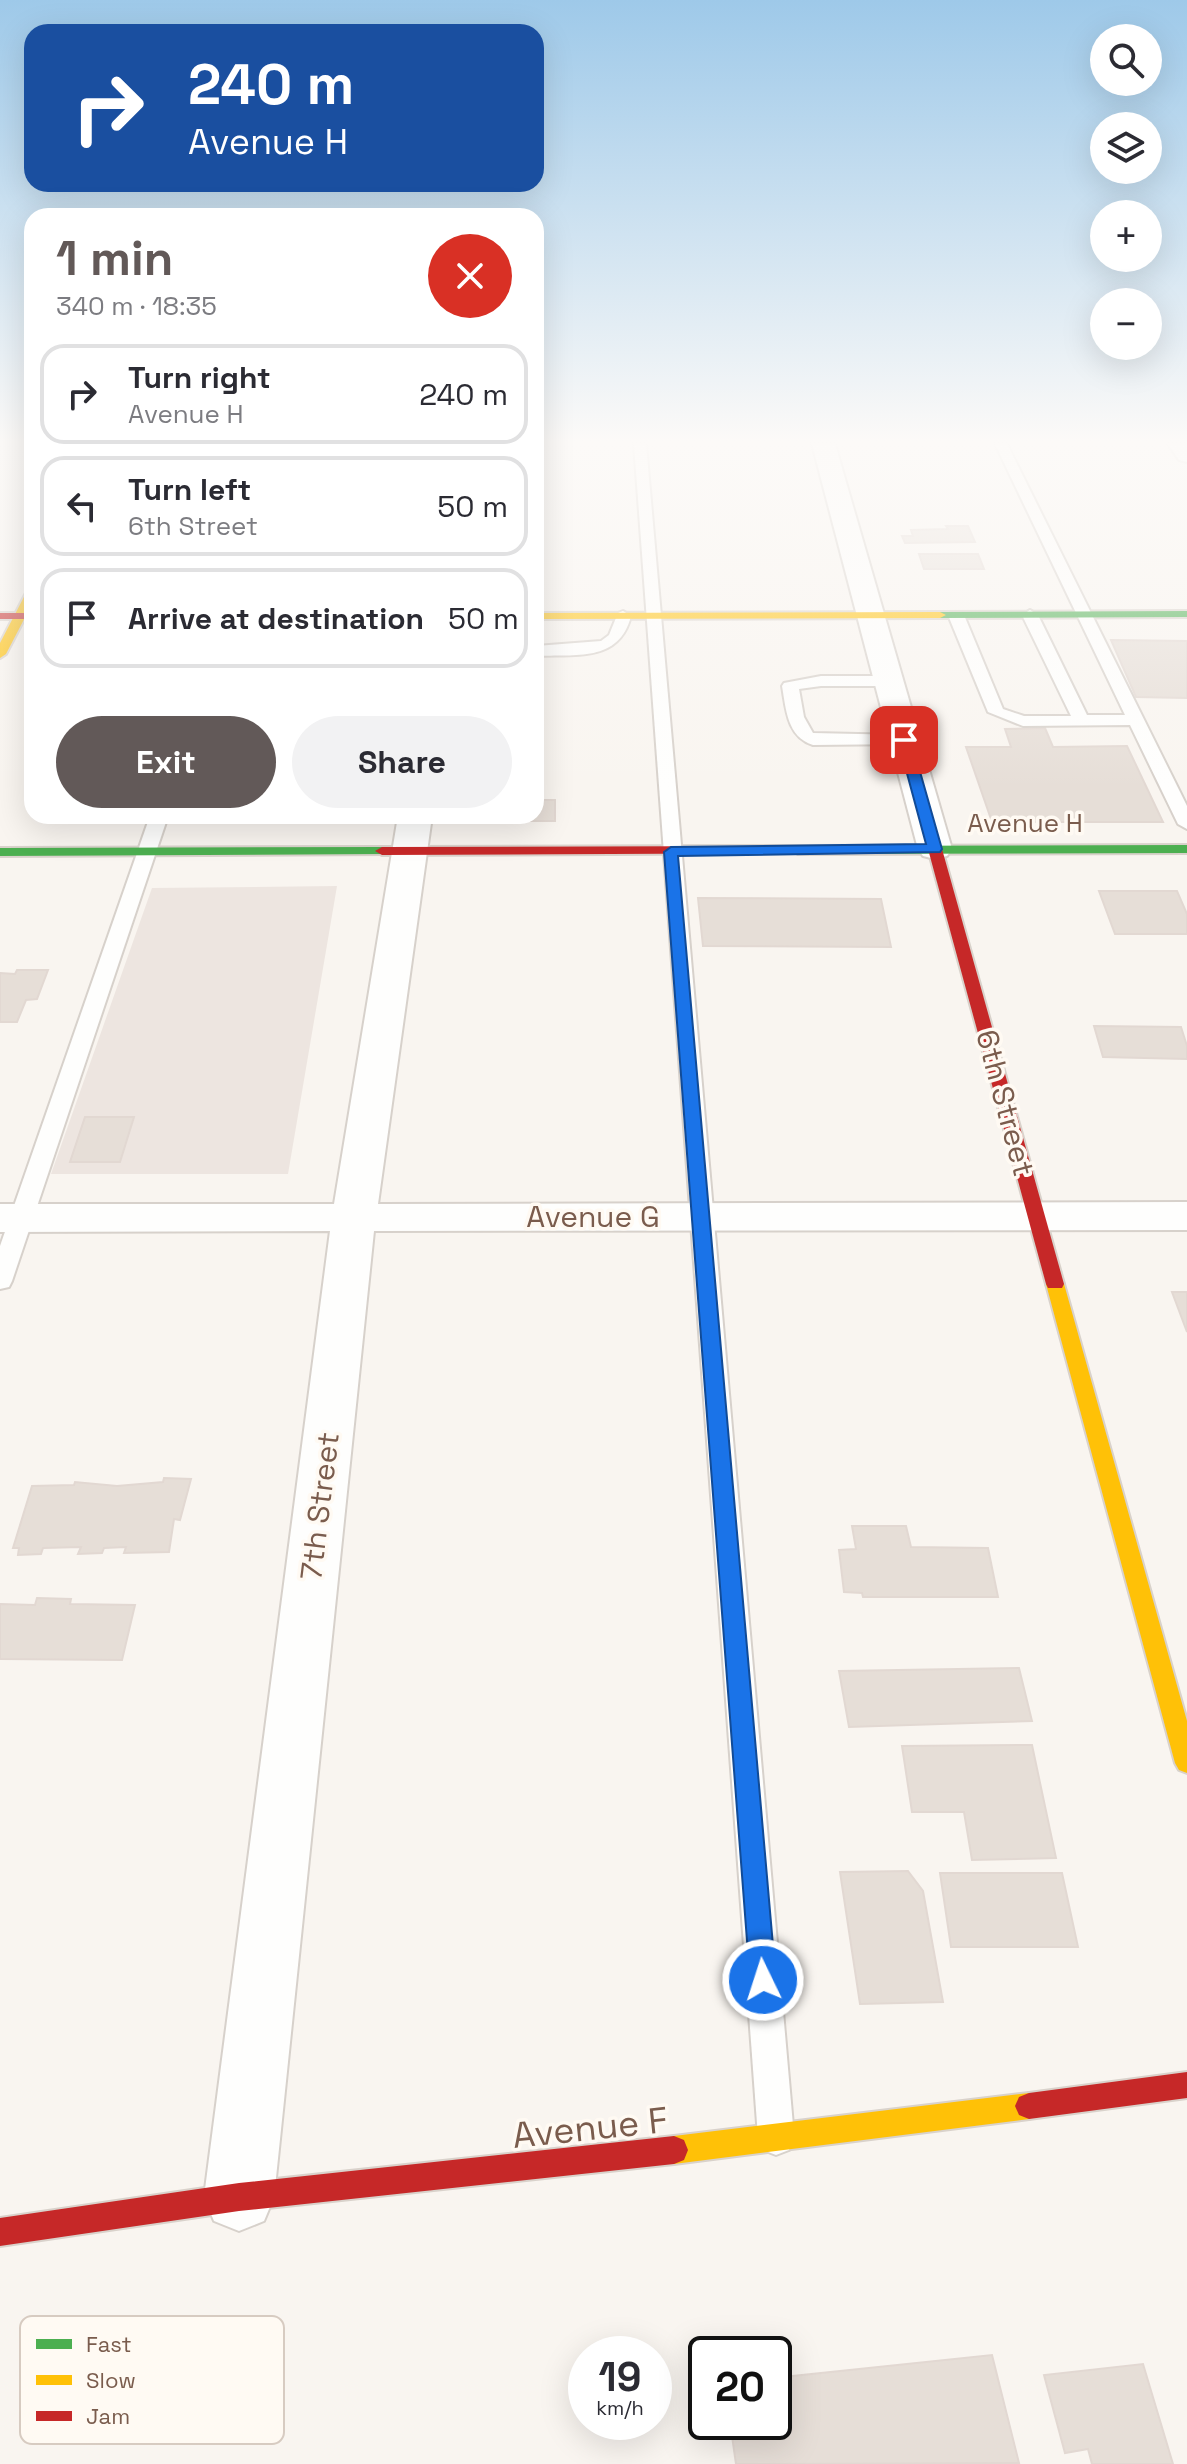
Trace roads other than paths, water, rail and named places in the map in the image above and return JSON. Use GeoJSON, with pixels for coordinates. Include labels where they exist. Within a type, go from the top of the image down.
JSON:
{"type":"FeatureCollection","features":[{"type":"Feature","properties":{"kind":"main road"},"geometry":{"type":"LineString","coordinates":[[544,616],[1187,614]]}},
{"type":"Feature","properties":{"kind":"main road"},"geometry":{"type":"LineString","coordinates":[[0,616],[24,616]]}},
{"type":"Feature","properties":{"kind":"main road"},"geometry":{"type":"LineString","coordinates":[[0,654],[24,619]]}},
{"type":"Feature","properties":{"kind":"main road","name":"Avenue H"},"geometry":{"type":"LineString","coordinates":[[0,852],[148,852],[412,834],[671,852],[1187,849]]}},
{"type":"Feature","properties":{"kind":"main road","name":"6th Street"},"geometry":{"type":"LineString","coordinates":[[935,849],[1187,1763]]}},
{"type":"Feature","properties":{"kind":"main road","name":"Avenue F"},"geometry":{"type":"LineString","coordinates":[[0,2232],[239,2197],[776,2139],[1187,2085]]}},
{"type":"Feature","properties":{"kind":"street","name":"6th Street"},"geometry":{"type":"LineString","coordinates":[[855,559],[935,849]]}},
{"type":"Feature","properties":{"kind":"street","name":"7th Street"},"geometry":{"type":"LineString","coordinates":[[239,2197],[354,1217],[412,834]]}},
{"type":"Feature","properties":{"kind":"street","name":"Avenue G"},"geometry":{"type":"LineString","coordinates":[[11,1218],[1187,1216]]}},
{"type":"Feature","properties":{"kind":"lane"},"geometry":{"type":"LineString","coordinates":[[649,559],[776,2139]]}},
{"type":"Feature","properties":{"kind":"lane"},"geometry":{"type":"LineString","coordinates":[[1058,559],[1187,824]]}},
{"type":"Feature","properties":{"kind":"lane"},"geometry":{"type":"LineString","coordinates":[[956,615],[996,712],[1023,721],[1136,720]]}},
{"type":"Feature","properties":{"kind":"lane"},"geometry":{"type":"LineString","coordinates":[[1030,615],[1081,720]]}},
{"type":"Feature","properties":{"kind":"lane"},"geometry":{"type":"LineString","coordinates":[[544,651],[610,643],[616,637],[623,616]]}},
{"type":"Feature","properties":{"kind":"lane"},"geometry":{"type":"LineString","coordinates":[[888,681],[821,681],[790,686],[799,726],[805,736],[813,740],[904,740]]}},
{"type":"Feature","properties":{"kind":"lane"},"geometry":{"type":"LineString","coordinates":[[0,1281],[11,1218],[157,824]]}}]}
